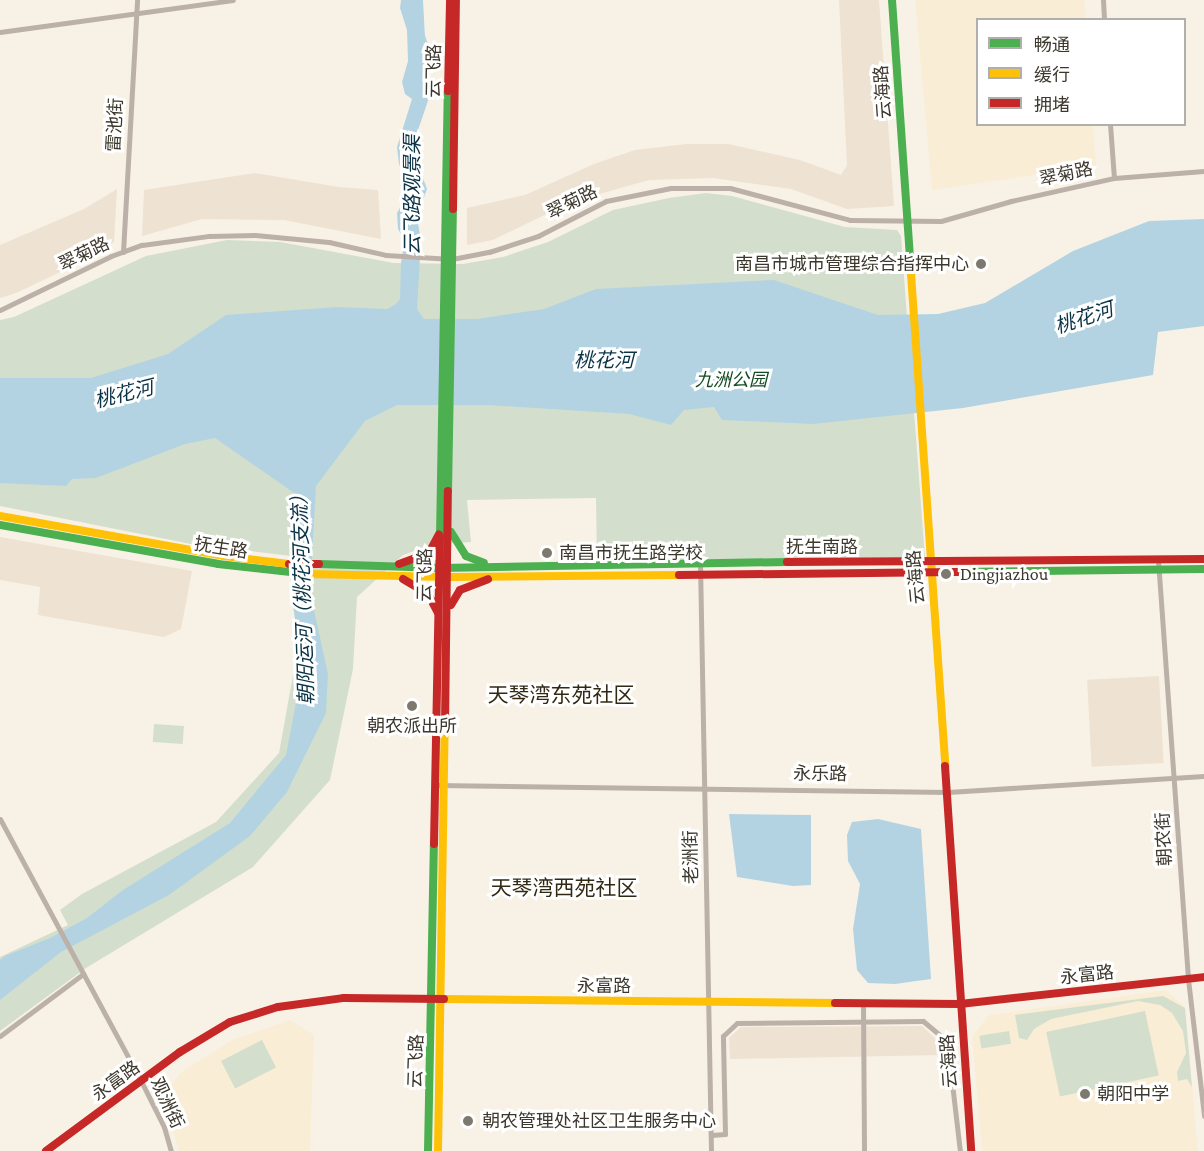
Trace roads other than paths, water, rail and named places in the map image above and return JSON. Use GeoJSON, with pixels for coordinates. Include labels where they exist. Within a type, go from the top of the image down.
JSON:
{"type":"FeatureCollection","features":[{"type":"Feature","properties":{"kind":"main road","name":"云飞路"},"geometry":{"type":"LineString","coordinates":[[449,259],[450,0]]}},
{"type":"Feature","properties":{"kind":"main road","name":"云飞路"},"geometry":{"type":"LineString","coordinates":[[428,1151],[437,1000],[445,785],[448,612],[444,577],[440,568],[440,530],[456,0]]}},
{"type":"Feature","properties":{"kind":"main road","name":"云海路"},"geometry":{"type":"LineString","coordinates":[[892,0],[919,420],[948,792],[971,1151]]}},
{"type":"Feature","properties":{"kind":"main road","name":"云飞路"},"geometry":{"type":"LineString","coordinates":[[438,1151],[436,785],[439,618],[444,577],[449,567],[451,415],[448,311]]}},
{"type":"Feature","properties":{"kind":"main road","name":"抚生路"},"geometry":{"type":"LineString","coordinates":[[0,516],[316,575],[444,577]]}},
{"type":"Feature","properties":{"kind":"main road","name":"抚生路"},"geometry":{"type":"LineString","coordinates":[[0,525],[218,564],[288,568],[319,564],[440,568]]}},
{"type":"Feature","properties":{"kind":"main road"},"geometry":{"type":"LineString","coordinates":[[450,526],[456,543],[466,556],[475,562],[500,566]]}},
{"type":"Feature","properties":{"kind":"main road"},"geometry":{"type":"LineString","coordinates":[[392,566],[429,553],[440,530]]}},
{"type":"Feature","properties":{"kind":"main road","name":"抚生南路"},"geometry":{"type":"LineString","coordinates":[[440,568],[700,563],[1204,559]]}},
{"type":"Feature","properties":{"kind":"main road","name":"抚生南路"},"geometry":{"type":"LineString","coordinates":[[444,577],[1204,569]]}},
{"type":"Feature","properties":{"kind":"main road"},"geometry":{"type":"LineString","coordinates":[[393,576],[409,581],[429,594],[439,618]]}},
{"type":"Feature","properties":{"kind":"main road"},"geometry":{"type":"LineString","coordinates":[[448,612],[453,599],[460,590],[499,576]]}},
{"type":"Feature","properties":{"kind":"main road","name":"永富路"},"geometry":{"type":"LineString","coordinates":[[46,1151],[180,1052],[230,1022],[278,1007],[344,998],[960,1004],[1204,978]]}},
{"type":"Feature","properties":{"kind":"street","name":"雷池街"},"geometry":{"type":"LineString","coordinates":[[123,252],[137,0]]}},
{"type":"Feature","properties":{"kind":"street"},"geometry":{"type":"LineString","coordinates":[[0,33],[233,0]]}},
{"type":"Feature","properties":{"kind":"street"},"geometry":{"type":"LineString","coordinates":[[1103,0],[1104,18]]}},
{"type":"Feature","properties":{"kind":"street"},"geometry":{"type":"LineString","coordinates":[[1110,126],[1114,178]]}},
{"type":"Feature","properties":{"kind":"street","name":"翠菊路"},"geometry":{"type":"LineString","coordinates":[[0,310],[123,252],[142,245],[165,242],[255,235],[328,242],[386,255],[449,259],[489,252],[538,236],[606,201],[672,188],[730,188],[850,220],[941,221],[1011,201],[1114,178],[1204,171]]}},
{"type":"Feature","properties":{"kind":"street","name":"朝农街"},"geometry":{"type":"LineString","coordinates":[[1158,560],[1176,778],[1188,979],[1204,1116]]}},
{"type":"Feature","properties":{"kind":"street","name":"老洲街"},"geometry":{"type":"LineString","coordinates":[[700,563],[711,1151]]}},
{"type":"Feature","properties":{"kind":"street","name":"永乐路"},"geometry":{"type":"LineString","coordinates":[[436,785],[948,792],[1204,776]]}},
{"type":"Feature","properties":{"kind":"street","name":"观洲街"},"geometry":{"type":"LineString","coordinates":[[0,819],[141,1081],[164,1127],[171,1151]]}},
{"type":"Feature","properties":{"kind":"street"},"geometry":{"type":"LineString","coordinates":[[0,1036],[83,974]]}},
{"type":"Feature","properties":{"kind":"street"},"geometry":{"type":"LineString","coordinates":[[863,1003],[864,1151]]}},
{"type":"Feature","properties":{"kind":"street"},"geometry":{"type":"LineString","coordinates":[[711,1134],[725,1134],[723,1036],[737,1023],[923,1021],[947,1041],[960,1151]]}},
{"type":"Feature","properties":{"kind":"water"},"geometry":{"type":"Polygon","coordinates":[[[401,0],[421,0],[418,16],[429,47],[430,95],[416,136],[416,159],[427,189],[417,217],[421,241],[417,309],[424,319],[477,319],[544,309],[596,289],[774,280],[878,315],[938,314],[985,303],[1073,251],[1149,221],[1204,219],[1204,326],[1158,332],[1153,375],[963,408],[813,424],[722,420],[714,407],[684,410],[671,425],[629,414],[487,405],[397,405],[365,421],[316,486],[310,592],[328,674],[326,713],[287,792],[250,836],[169,895],[61,952],[0,1000],[0,960],[5,956],[50,938],[87,918],[123,890],[230,823],[286,755],[303,666],[293,606],[299,533],[297,495],[215,438],[185,444],[96,478],[72,479],[66,486],[0,483],[0,378],[91,378],[168,354],[226,315],[337,307],[387,309],[396,304],[400,299],[401,262],[405,241],[398,229],[397,213],[408,194],[407,183],[399,164],[397,147],[412,99],[405,94],[402,82],[408,61],[407,30],[400,8],[401,0]]]}},
{"type":"Feature","properties":{"kind":"water"},"geometry":{"type":"Polygon","coordinates":[[[729,814],[811,815],[811,885],[793,886],[737,877],[729,814]]]}},
{"type":"Feature","properties":{"kind":"water"},"geometry":{"type":"Polygon","coordinates":[[[878,819],[921,829],[931,979],[895,984],[868,983],[857,970],[853,929],[860,884],[848,861],[847,835],[852,822],[878,819]]]}},
{"type":"Feature","properties":{"kind":"waterway","name":"云飞路观景渠"},"geometry":{"type":"LineString","coordinates":[[418,0],[420,34]]}},
{"type":"Feature","properties":{"kind":"place","name":"南昌市城市管理综合指挥中心"},"geometry":{"type":"Point","coordinates":[981,264]}},
{"type":"Feature","properties":{"kind":"place","name":"南昌市抚生路学校"},"geometry":{"type":"Point","coordinates":[547,553]}},
{"type":"Feature","properties":{"kind":"place","name":"Dingjiazhou"},"geometry":{"type":"Point","coordinates":[946,574]}},
{"type":"Feature","properties":{"kind":"place","name":"朝农派出所"},"geometry":{"type":"Point","coordinates":[412,706]}},
{"type":"Feature","properties":{"kind":"place","name":"朝阳中学"},"geometry":{"type":"Point","coordinates":[1085,1094]}},
{"type":"Feature","properties":{"kind":"place","name":"朝农管理处社区卫生服务中心"},"geometry":{"type":"Point","coordinates":[468,1121]}},
{"type":"Feature","properties":{"kind":"district","name":"天琴湾东苑社区"},"geometry":{"type":"Point","coordinates":[561,695]}},
{"type":"Feature","properties":{"kind":"district","name":"天琴湾西苑社区"},"geometry":{"type":"Point","coordinates":[564,888]}},
{"type":"Feature","properties":{"kind":"water label","name":"桃花河"},"geometry":{"type":"Point","coordinates":[1084,318]}},
{"type":"Feature","properties":{"kind":"water label","name":"桃花河"},"geometry":{"type":"Point","coordinates":[604,360]}},
{"type":"Feature","properties":{"kind":"water label","name":"桃花河"},"geometry":{"type":"Point","coordinates":[124,394]}},
{"type":"Feature","properties":{"kind":"water label","name":"朝阳运河（桃花河支流）"},"geometry":{"type":"Point","coordinates":[303,595]}},
{"type":"Feature","properties":{"kind":"park label","name":"九洲公园"},"geometry":{"type":"Point","coordinates":[731,380]}}]}
